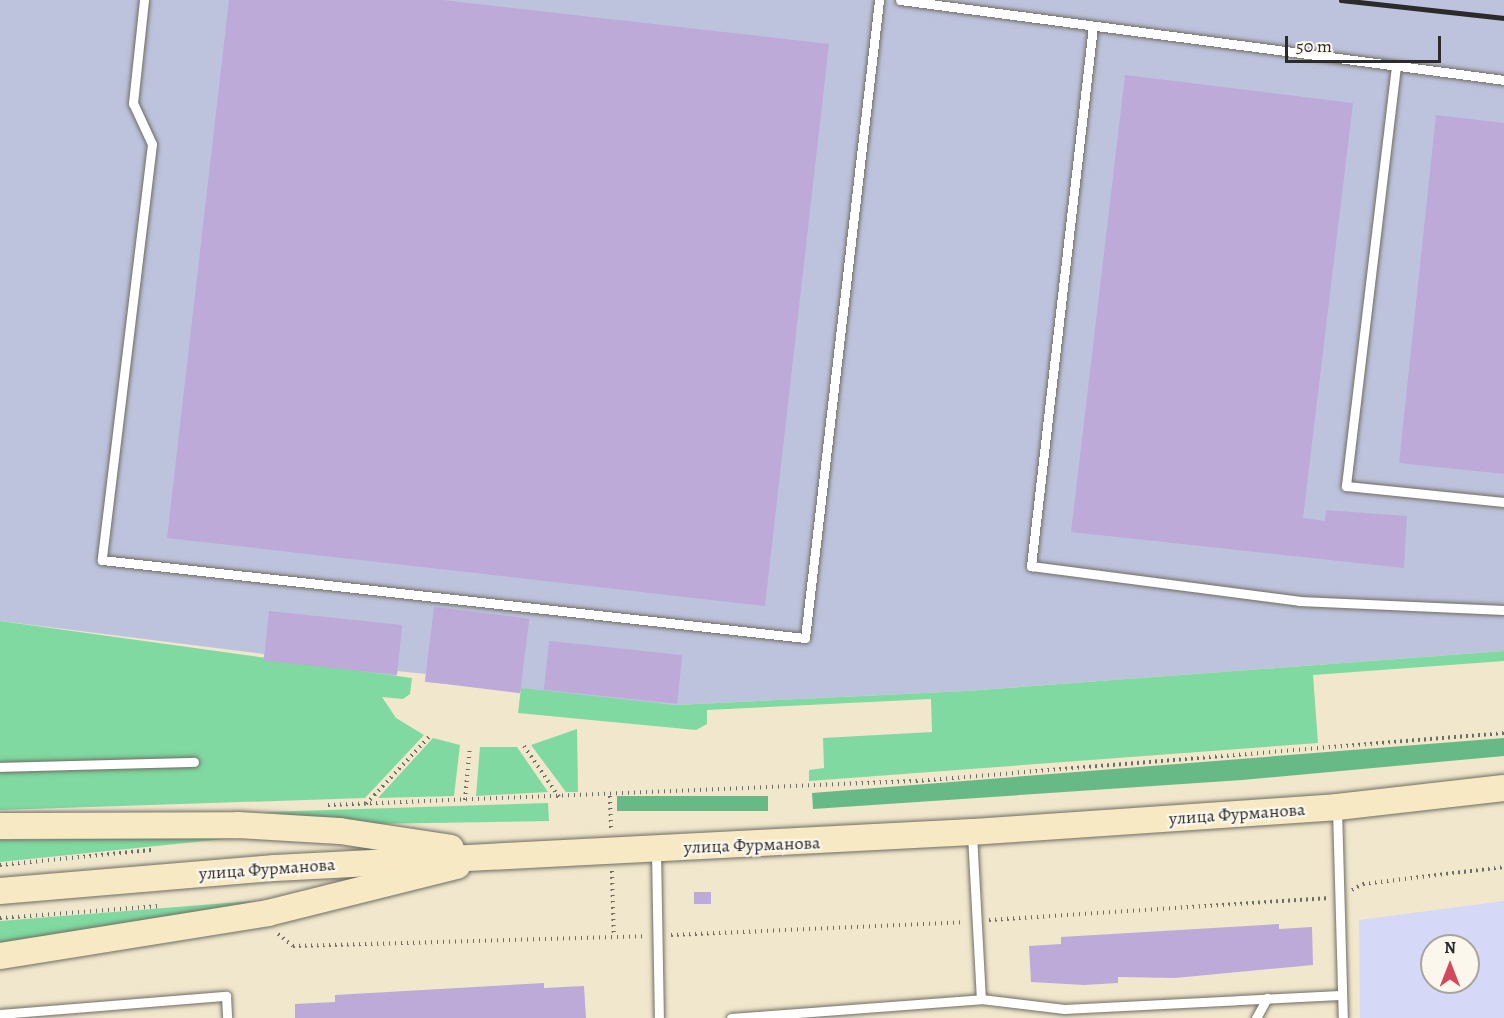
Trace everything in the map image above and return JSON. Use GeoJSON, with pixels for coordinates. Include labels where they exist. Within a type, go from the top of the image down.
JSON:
{"type":"FeatureCollection","features":[{"type":"Feature","properties":{"kind":"main road","name":"улица Фурманова"},"geometry":{"type":"LineString","coordinates":[[0,891],[273,868],[488,855],[656,849],[972,832],[1337,807],[1504,788]]}},
{"type":"Feature","properties":{"kind":"main road"},"geometry":{"type":"LineString","coordinates":[[0,826],[275,828],[404,839],[488,855]]}},
{"type":"Feature","properties":{"kind":"main road"},"geometry":{"type":"LineString","coordinates":[[274,912],[288,903],[291,889],[285,876],[273,868],[286,860],[289,846],[275,828]]}},
{"type":"Feature","properties":{"kind":"main road"},"geometry":{"type":"LineString","coordinates":[[0,956],[274,912],[424,877],[488,855]]}},
{"type":"Feature","properties":{"kind":"lane"},"geometry":{"type":"LineString","coordinates":[[144,0],[133,103],[152,144],[102,560],[805,638],[879,0]]}},
{"type":"Feature","properties":{"kind":"lane"},"geometry":{"type":"LineString","coordinates":[[900,0],[1504,80]]}},
{"type":"Feature","properties":{"kind":"lane"},"geometry":{"type":"LineString","coordinates":[[1093,26],[1031,566],[1299,601],[1504,610]]}},
{"type":"Feature","properties":{"kind":"lane"},"geometry":{"type":"LineString","coordinates":[[1396,66],[1346,486],[1504,502]]}},
{"type":"Feature","properties":{"kind":"lane"},"geometry":{"type":"LineString","coordinates":[[0,767],[194,762]]}},
{"type":"Feature","properties":{"kind":"lane"},"geometry":{"type":"LineString","coordinates":[[1337,807],[1341,897],[1340,995],[1343,1018]]}},
{"type":"Feature","properties":{"kind":"lane"},"geometry":{"type":"LineString","coordinates":[[972,832],[981,999]]}},
{"type":"Feature","properties":{"kind":"lane"},"geometry":{"type":"LineString","coordinates":[[656,849],[659,1018]]}},
{"type":"Feature","properties":{"kind":"lane"},"geometry":{"type":"LineString","coordinates":[[730,1018],[856,1013],[981,999],[1064,1013],[1340,995]]}},
{"type":"Feature","properties":{"kind":"lane"},"geometry":{"type":"LineString","coordinates":[[0,1014],[226,996],[227,1018]]}},
{"type":"Feature","properties":{"kind":"lane"},"geometry":{"type":"LineString","coordinates":[[1257,1018],[1267,998]]}},
{"type":"Feature","properties":{"kind":"path"},"geometry":{"type":"LineString","coordinates":[[320,806],[916,781],[1504,733]]}},
{"type":"Feature","properties":{"kind":"path"},"geometry":{"type":"LineString","coordinates":[[366,804],[429,737]]}},
{"type":"Feature","properties":{"kind":"path"},"geometry":{"type":"LineString","coordinates":[[465,800],[470,746]]}},
{"type":"Feature","properties":{"kind":"path"},"geometry":{"type":"LineString","coordinates":[[524,746],[559,797]]}},
{"type":"Feature","properties":{"kind":"path"},"geometry":{"type":"LineString","coordinates":[[292,946],[657,936],[975,921],[1341,897],[1363,884],[1504,867]]}},
{"type":"Feature","properties":{"kind":"shaded area"},"geometry":{"type":"Polygon","coordinates":[[[0,0],[1504,0],[1504,651],[967,691],[676,705],[426,682],[426,674],[397,671],[396,676],[263,661],[264,654],[0,621],[0,0]]]}},
{"type":"Feature","properties":{"kind":"shaded area"},"geometry":{"type":"Polygon","coordinates":[[[1504,901],[1504,1018],[1360,1018],[1359,920],[1504,901]]]}},
{"type":"Feature","properties":{"kind":"green space"},"geometry":{"type":"Polygon","coordinates":[[[0,621],[412,678],[410,694],[403,699],[382,697],[396,718],[424,735],[365,798],[0,810],[0,621]]]}},
{"type":"Feature","properties":{"kind":"green space"},"geometry":{"type":"Polygon","coordinates":[[[1504,651],[1504,661],[1313,675],[1318,743],[809,781],[809,770],[824,768],[823,738],[932,732],[931,699],[707,710],[707,724],[696,730],[518,713],[521,688],[676,705],[967,691],[1504,651]]]}},
{"type":"Feature","properties":{"kind":"green space"},"geometry":{"type":"Polygon","coordinates":[[[577,729],[578,792],[566,792],[531,745],[577,729]]]}},
{"type":"Feature","properties":{"kind":"green space"},"geometry":{"type":"Polygon","coordinates":[[[433,738],[460,745],[454,796],[378,798],[433,738]]]}},
{"type":"Feature","properties":{"kind":"green space"},"geometry":{"type":"Polygon","coordinates":[[[1504,738],[1504,756],[1242,780],[813,809],[812,793],[1504,738]]]}},
{"type":"Feature","properties":{"kind":"green space"},"geometry":{"type":"Polygon","coordinates":[[[480,747],[517,747],[548,792],[476,796],[480,747]]]}},
{"type":"Feature","properties":{"kind":"green space"},"geometry":{"type":"Polygon","coordinates":[[[617,796],[768,796],[768,811],[617,811],[617,796]]]}},
{"type":"Feature","properties":{"kind":"green space"},"geometry":{"type":"Polygon","coordinates":[[[548,803],[549,821],[365,824],[265,812],[548,803]]]}},
{"type":"Feature","properties":{"kind":"green space"},"geometry":{"type":"Polygon","coordinates":[[[244,837],[0,862],[0,840],[244,837]]]}},
{"type":"Feature","properties":{"kind":"green space"},"geometry":{"type":"Polygon","coordinates":[[[252,901],[231,909],[0,943],[0,921],[252,901]]]}},
{"type":"Feature","properties":{"kind":"building"},"geometry":{"type":"Polygon","coordinates":[[[229,0],[443,0],[829,44],[765,606],[167,538],[229,0]]]}},
{"type":"Feature","properties":{"kind":"building"},"geometry":{"type":"Polygon","coordinates":[[[1125,75],[1353,103],[1303,518],[1325,521],[1326,510],[1407,516],[1404,568],[1071,532],[1125,75]]]}},
{"type":"Feature","properties":{"kind":"building"},"geometry":{"type":"Polygon","coordinates":[[[1436,115],[1504,123],[1504,474],[1399,463],[1436,115]]]}},
{"type":"Feature","properties":{"kind":"building"},"geometry":{"type":"Polygon","coordinates":[[[434,607],[529,619],[520,693],[425,681],[434,607]]]}},
{"type":"Feature","properties":{"kind":"building"},"geometry":{"type":"Polygon","coordinates":[[[269,611],[402,625],[397,675],[264,661],[269,611]]]}},
{"type":"Feature","properties":{"kind":"building"},"geometry":{"type":"Polygon","coordinates":[[[549,641],[682,655],[677,704],[544,690],[549,641]]]}},
{"type":"Feature","properties":{"kind":"building"},"geometry":{"type":"Polygon","coordinates":[[[694,892],[711,892],[711,904],[694,904],[694,892]]]}},
{"type":"Feature","properties":{"kind":"building"},"geometry":{"type":"Polygon","coordinates":[[[1279,924],[1279,929],[1312,927],[1313,965],[1175,978],[1118,977],[1118,983],[1084,985],[1031,982],[1029,946],[1061,944],[1061,937],[1279,924]]]}},
{"type":"Feature","properties":{"kind":"building"},"geometry":{"type":"Polygon","coordinates":[[[544,983],[544,988],[584,986],[586,1018],[295,1018],[295,1004],[335,1002],[335,995],[544,983]]]}},
{"type":"Feature","properties":{"kind":"railway"},"geometry":{"type":"LineString","coordinates":[[1341,0],[1504,18]]}}]}
